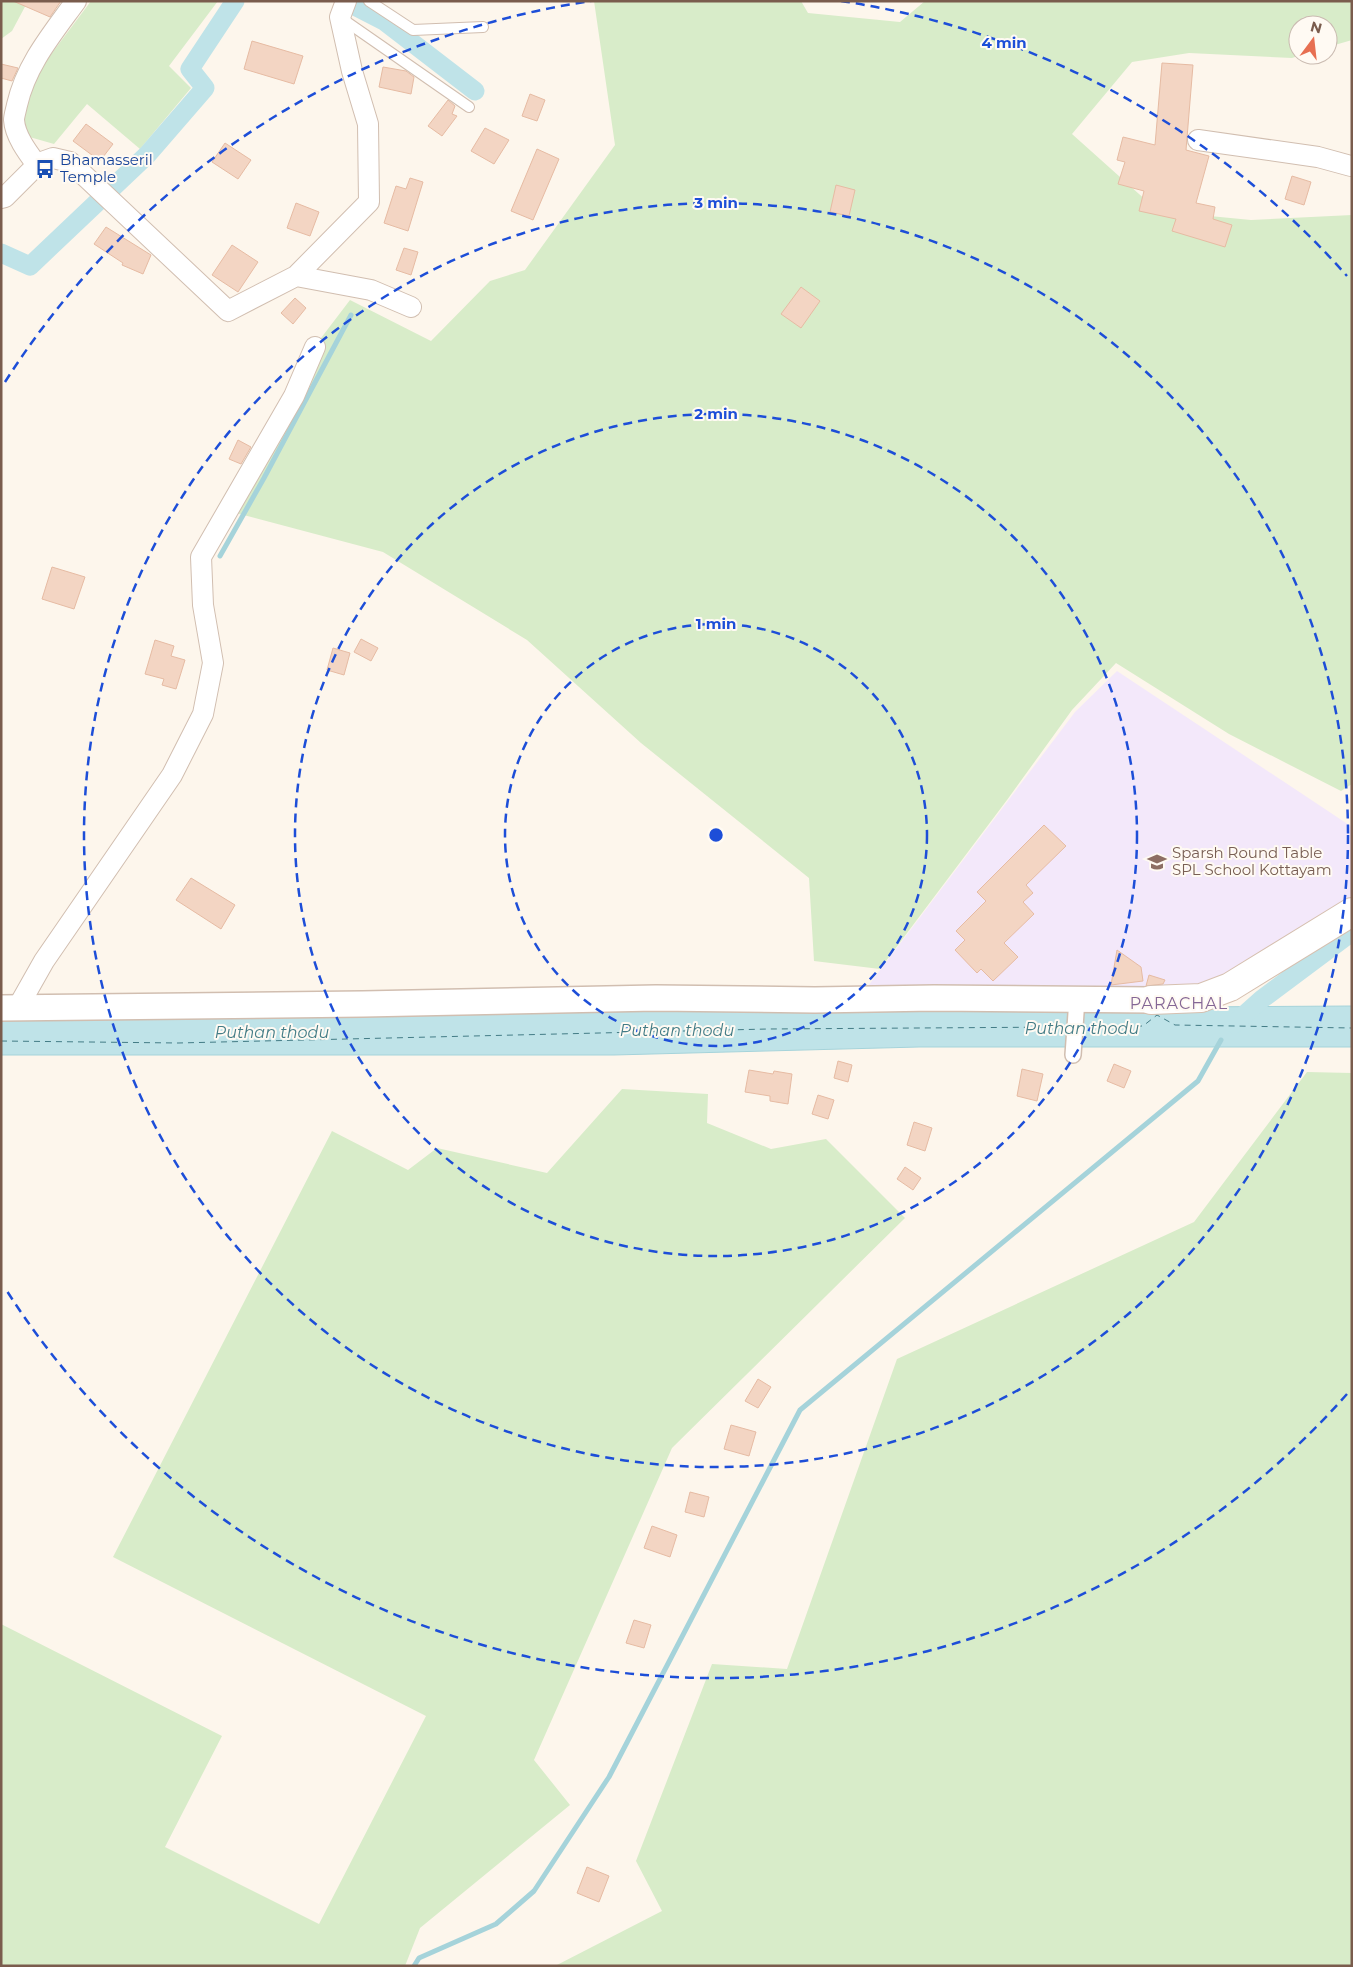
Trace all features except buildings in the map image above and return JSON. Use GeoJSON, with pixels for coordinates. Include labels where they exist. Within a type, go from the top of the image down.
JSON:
{"type":"FeatureCollection","features":[{"type":"Feature","properties":{"kind":"main road"},"geometry":{"type":"LineString","coordinates":[[1151,1000],[1201,998],[1230,988],[1352,912]]}},
{"type":"Feature","properties":{"kind":"street"},"geometry":{"type":"LineString","coordinates":[[37,165],[18,134],[14,121],[20,95],[36,56],[76,1]]}},
{"type":"Feature","properties":{"kind":"street"},"geometry":{"type":"LineString","coordinates":[[1,198],[5,197],[37,165],[53,158],[70,162],[228,310],[296,276],[369,202],[368,124],[352,70],[343,9]]}},
{"type":"Feature","properties":{"kind":"street"},"geometry":{"type":"LineString","coordinates":[[1198,140],[1318,157],[1351,168]]}},
{"type":"Feature","properties":{"kind":"street"},"geometry":{"type":"LineString","coordinates":[[296,276],[371,290],[411,307]]}},
{"type":"Feature","properties":{"kind":"street"},"geometry":{"type":"LineString","coordinates":[[10,1007],[172,775],[203,714],[213,662],[203,606],[201,557],[294,396],[315,347]]}},
{"type":"Feature","properties":{"kind":"street"},"geometry":{"type":"LineString","coordinates":[[10,1007],[372,1004],[656,998],[1151,1000]]}},
{"type":"Feature","properties":{"kind":"street"},"geometry":{"type":"LineString","coordinates":[[1073,1054],[1077,999]]}},
{"type":"Feature","properties":{"kind":"lane"},"geometry":{"type":"LineString","coordinates":[[369,1],[413,30],[484,27]]}},
{"type":"Feature","properties":{"kind":"lane"},"geometry":{"type":"LineString","coordinates":[[343,9],[469,106]]}},
{"type":"Feature","properties":{"kind":"shaded area","name":"Sparsh Round Table SPL School Kottayam"},"geometry":{"type":"Polygon","coordinates":[[[1117,671],[1352,827],[1352,898],[1220,982],[1198,990],[862,994],[1075,712],[1117,671]]]}},
{"type":"Feature","properties":{"kind":"green space"},"geometry":{"type":"Polygon","coordinates":[[[1,1],[28,1],[12,31],[1,39],[1,1]]]}},
{"type":"Feature","properties":{"kind":"green space"},"geometry":{"type":"Polygon","coordinates":[[[91,1],[218,1],[169,66],[191,88],[140,149],[87,104],[54,144],[26,136],[23,107],[37,73],[91,1]]]}},
{"type":"Feature","properties":{"kind":"green space"},"geometry":{"type":"Polygon","coordinates":[[[594,1],[801,1],[808,13],[900,22],[925,1],[1352,1],[1352,40],[1338,44],[1338,15],[1288,15],[1288,58],[1189,53],[1132,62],[1072,134],[1158,211],[1251,220],[1352,215],[1352,784],[1341,791],[1229,734],[1116,663],[1072,710],[880,969],[814,961],[809,878],[641,743],[527,640],[383,552],[217,508],[302,363],[350,300],[431,341],[490,281],[525,270],[615,145],[594,1]]]}},
{"type":"Feature","properties":{"kind":"green space"},"geometry":{"type":"Polygon","coordinates":[[[1307,1072],[1352,1073],[1352,1966],[555,1966],[662,1911],[636,1861],[712,1664],[787,1669],[897,1359],[1194,1222],[1307,1072]]]}},
{"type":"Feature","properties":{"kind":"green space"},"geometry":{"type":"Polygon","coordinates":[[[622,1089],[708,1094],[707,1123],[771,1149],[826,1139],[905,1218],[672,1448],[534,1760],[570,1805],[420,1928],[405,1966],[1,1966],[1,1624],[222,1736],[165,1847],[319,1924],[426,1716],[113,1557],[332,1131],[408,1170],[437,1148],[547,1173],[622,1089]]]}},
{"type":"Feature","properties":{"kind":"water","name":"Puthan thodu"},"geometry":{"type":"Polygon","coordinates":[[[1352,1006],[1352,1047],[919,1047],[614,1055],[1,1055],[1,1014],[1352,1006]]]}},
{"type":"Feature","properties":{"kind":"waterway"},"geometry":{"type":"LineString","coordinates":[[1,253],[30,266],[147,155],[205,88],[190,69],[235,1]]}},
{"type":"Feature","properties":{"kind":"waterway"},"geometry":{"type":"LineString","coordinates":[[345,1],[384,21],[475,91]]}},
{"type":"Feature","properties":{"kind":"waterway"},"geometry":{"type":"LineString","coordinates":[[220,556],[351,315]]}},
{"type":"Feature","properties":{"kind":"waterway"},"geometry":{"type":"LineString","coordinates":[[1234,1024],[1262,999],[1352,932]]}},
{"type":"Feature","properties":{"kind":"waterway"},"geometry":{"type":"LineString","coordinates":[[414,1966],[419,1958],[496,1924],[534,1891],[609,1777],[800,1410],[1198,1081],[1221,1040]]}},
{"type":"Feature","properties":{"kind":"ferry route"},"geometry":{"type":"LineString","coordinates":[[1081,1027],[1143,1026],[1157,1015],[1175,1025],[1352,1028]]}},
{"type":"Feature","properties":{"kind":"ferry route"},"geometry":{"type":"LineString","coordinates":[[1,1041],[178,1043],[768,1029],[1067,1027]]}},
{"type":"Feature","properties":{"kind":"place","name":"Bhamasseril Temple"},"geometry":{"type":"Point","coordinates":[45,169]}},
{"type":"Feature","properties":{"kind":"place","name":"Sparsh Round Table SPL School Kottayam"},"geometry":{"type":"Point","coordinates":[1157,862]}},
{"type":"Feature","properties":{"kind":"district","name":"PARACHAL"},"geometry":{"type":"Point","coordinates":[1179,1003]}}]}
